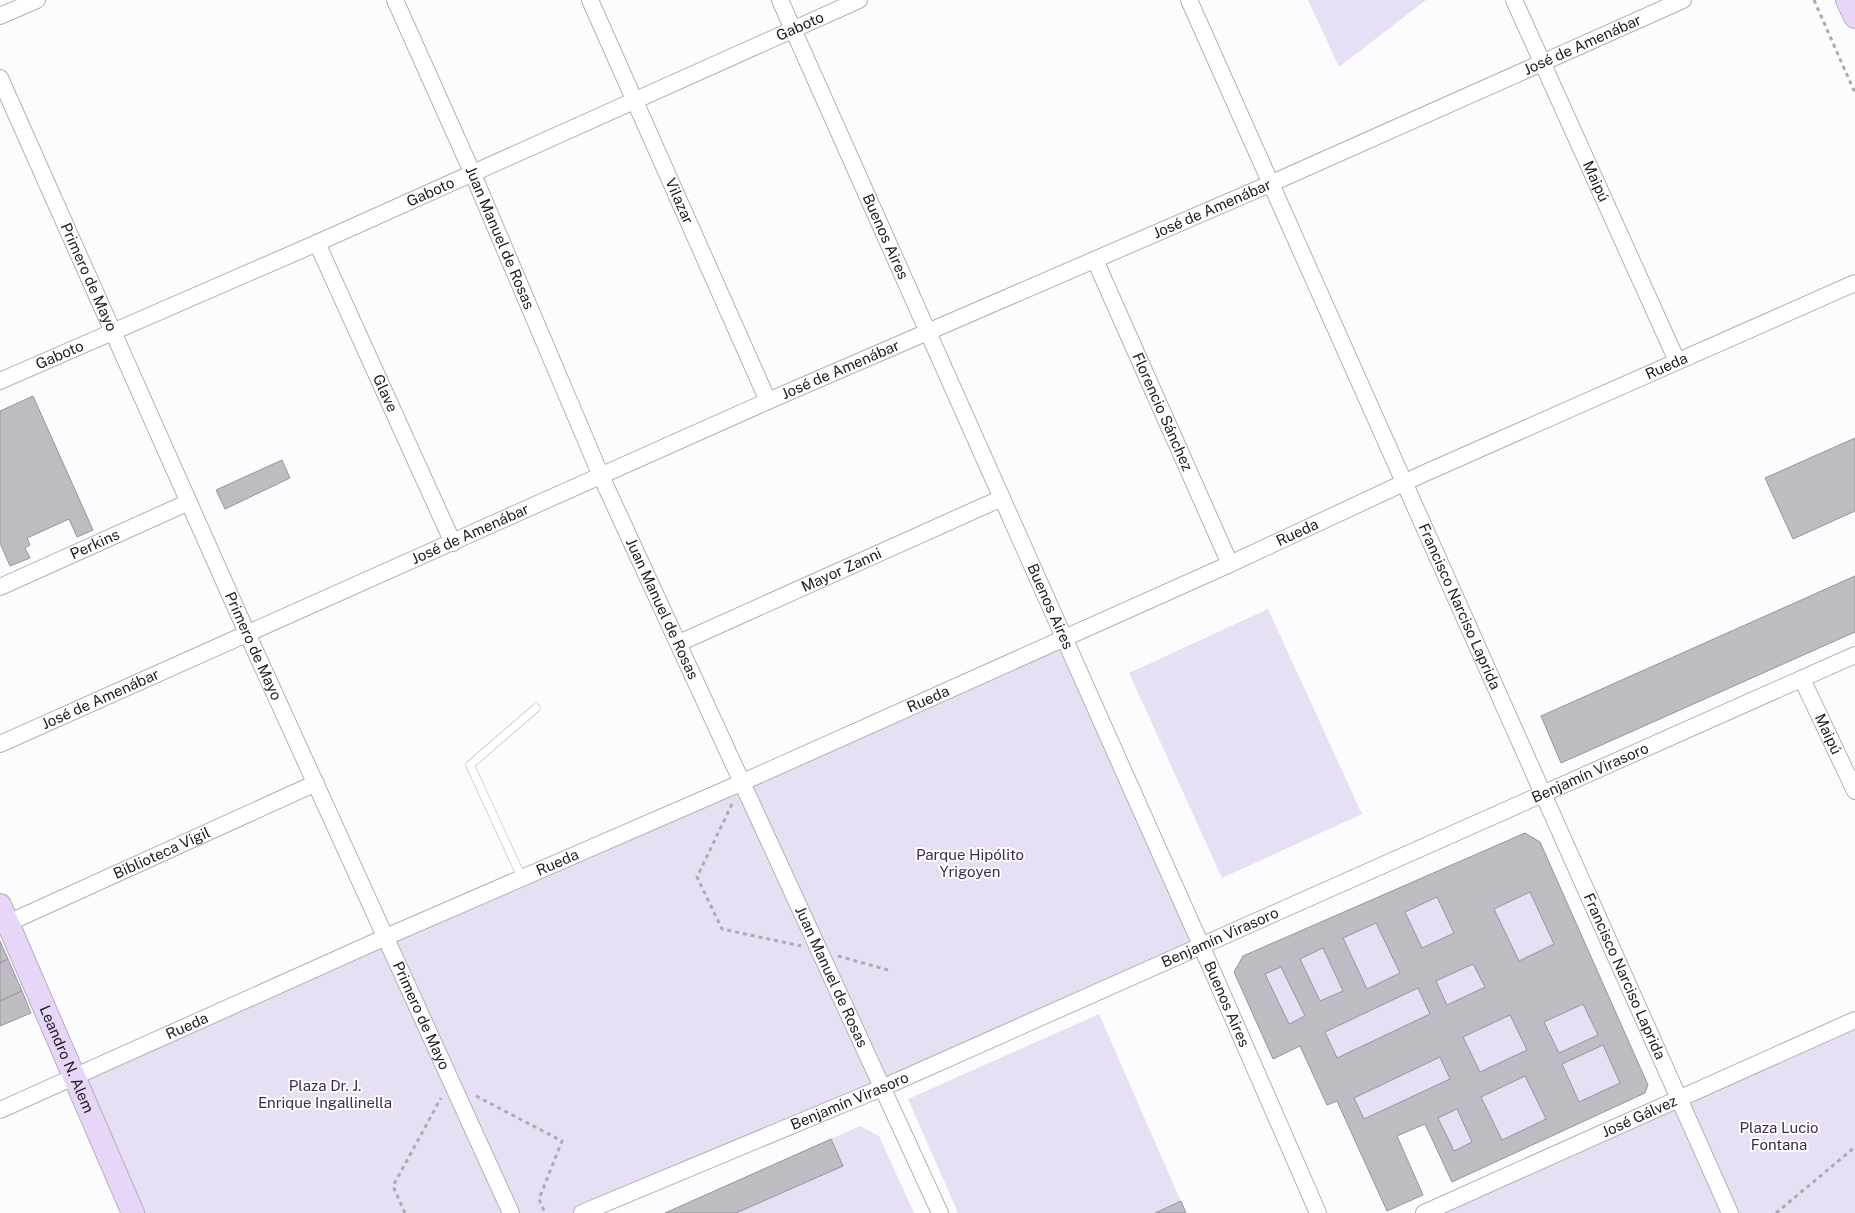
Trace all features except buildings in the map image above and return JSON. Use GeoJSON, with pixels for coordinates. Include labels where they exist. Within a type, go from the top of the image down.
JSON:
{"type":"FeatureCollection","features":[{"type":"Feature","properties":{"kind":"main road"},"geometry":{"type":"LineString","coordinates":[[1847,0],[1855,17]]}},
{"type":"Feature","properties":{"kind":"main road","name":"Leandro N. Alem"},"geometry":{"type":"LineString","coordinates":[[4,914],[76,1077],[133,1213]]}},
{"type":"Feature","properties":{"kind":"street"},"geometry":{"type":"LineString","coordinates":[[0,16],[36,0]]}},
{"type":"Feature","properties":{"kind":"street","name":"Juan Manuel de Rosas"},"geometry":{"type":"LineString","coordinates":[[395,0],[472,172],[601,476],[884,1087],[940,1213]]}},
{"type":"Feature","properties":{"kind":"street","name":"Vilazar"},"geometry":{"type":"LineString","coordinates":[[590,0],[768,401]]}},
{"type":"Feature","properties":{"kind":"street","name":"Buenos Aires"},"geometry":{"type":"LineString","coordinates":[[780,0],[1201,945],[1318,1213]]}},
{"type":"Feature","properties":{"kind":"street","name":"Gaboto"},"geometry":{"type":"LineString","coordinates":[[0,382],[859,0]]}},
{"type":"Feature","properties":{"kind":"street","name":"Francisco Narciso Laprida"},"geometry":{"type":"LineString","coordinates":[[1189,0],[1730,1213]]}},
{"type":"Feature","properties":{"kind":"street","name":"Maipú"},"geometry":{"type":"LineString","coordinates":[[1514,0],[1677,361]]}},
{"type":"Feature","properties":{"kind":"street","name":"José de Amenábar"},"geometry":{"type":"LineString","coordinates":[[0,744],[768,401],[1272,183],[1683,0]]}},
{"type":"Feature","properties":{"kind":"street","name":"Primero de Mayo"},"geometry":{"type":"LineString","coordinates":[[0,78],[247,633],[511,1213]]}},
{"type":"Feature","properties":{"kind":"street","name":"Glave"},"geometry":{"type":"LineString","coordinates":[[318,242],[453,543]]}},
{"type":"Feature","properties":{"kind":"street","name":"Florencio Sánchez"},"geometry":{"type":"LineString","coordinates":[[1095,260],[1230,564]]}},
{"type":"Feature","properties":{"kind":"street","name":"Rueda"},"geometry":{"type":"LineString","coordinates":[[0,1110],[386,937],[743,782],[1063,637],[1230,564],[1404,483],[1855,283]]}},
{"type":"Feature","properties":{"kind":"street","name":"Mayor Zanni"},"geometry":{"type":"LineString","coordinates":[[679,643],[1002,498]]}},
{"type":"Feature","properties":{"kind":"street","name":"Perkins"},"geometry":{"type":"LineString","coordinates":[[0,587],[189,502]]}},
{"type":"Feature","properties":{"kind":"street","name":"Benjamín Virasoro"},"geometry":{"type":"LineString","coordinates":[[582,1213],[884,1087],[1542,792],[1855,655]]}},
{"type":"Feature","properties":{"kind":"street","name":"Maipú"},"geometry":{"type":"LineString","coordinates":[[1802,679],[1855,791]]}},
{"type":"Feature","properties":{"kind":"street","name":"Biblioteca Vigil"},"geometry":{"type":"LineString","coordinates":[[4,914],[316,783]]}},
{"type":"Feature","properties":{"kind":"street","name":"José Gálvez"},"geometry":{"type":"LineString","coordinates":[[1424,1213],[1855,1020]]}},
{"type":"Feature","properties":{"kind":"lane"},"geometry":{"type":"LineString","coordinates":[[522,878],[470,765],[536,708]]}},
{"type":"Feature","properties":{"kind":"path"},"geometry":{"type":"LineString","coordinates":[[1814,0],[1855,93]]}},
{"type":"Feature","properties":{"kind":"path"},"geometry":{"type":"LineString","coordinates":[[743,782],[698,877],[722,929],[821,951],[888,970]]}},
{"type":"Feature","properties":{"kind":"path"},"geometry":{"type":"LineString","coordinates":[[1776,1213],[1855,1147]]}},
{"type":"Feature","properties":{"kind":"green space"},"geometry":{"type":"Polygon","coordinates":[[[1308,0],[1426,0],[1339,67],[1308,0]]]}},
{"type":"Feature","properties":{"kind":"green space"},"geometry":{"type":"Polygon","coordinates":[[[1268,609],[1362,814],[1222,878],[1129,673],[1268,609]]]}},
{"type":"Feature","properties":{"kind":"green space","name":"Parque Hipólito Yrigoyen"},"geometry":{"type":"Polygon","coordinates":[[[1063,637],[1201,945],[582,1213],[133,1213],[76,1077],[1063,637]]]}},
{"type":"Feature","properties":{"kind":"green space"},"geometry":{"type":"Polygon","coordinates":[[[1530,892],[1554,944],[1519,961],[1494,909],[1530,892]]]}},
{"type":"Feature","properties":{"kind":"green space"},"geometry":{"type":"Polygon","coordinates":[[[1437,897],[1454,933],[1422,948],[1405,912],[1437,897]]]}},
{"type":"Feature","properties":{"kind":"green space"},"geometry":{"type":"Polygon","coordinates":[[[1376,923],[1400,973],[1367,989],[1343,938],[1376,923]]]}},
{"type":"Feature","properties":{"kind":"green space"},"geometry":{"type":"Polygon","coordinates":[[[1323,948],[1343,991],[1320,1001],[1300,959],[1323,948]]]}},
{"type":"Feature","properties":{"kind":"green space"},"geometry":{"type":"Polygon","coordinates":[[[1473,964],[1485,987],[1447,1005],[1436,981],[1473,964]]]}},
{"type":"Feature","properties":{"kind":"green space"},"geometry":{"type":"Polygon","coordinates":[[[1281,967],[1305,1016],[1289,1024],[1265,974],[1281,967]]]}},
{"type":"Feature","properties":{"kind":"green space"},"geometry":{"type":"Polygon","coordinates":[[[1418,988],[1430,1014],[1337,1058],[1325,1032],[1418,988]]]}},
{"type":"Feature","properties":{"kind":"green space"},"geometry":{"type":"Polygon","coordinates":[[[1583,1004],[1598,1035],[1559,1053],[1544,1022],[1583,1004]]]}},
{"type":"Feature","properties":{"kind":"green space"},"geometry":{"type":"Polygon","coordinates":[[[1099,1014],[1186,1213],[958,1213],[908,1099],[1099,1014]]]}},
{"type":"Feature","properties":{"kind":"green space"},"geometry":{"type":"Polygon","coordinates":[[[1510,1015],[1527,1050],[1480,1072],[1463,1037],[1510,1015]]]}},
{"type":"Feature","properties":{"kind":"green space","name":"Plaza Lucio Fontana"},"geometry":{"type":"Polygon","coordinates":[[[1855,1020],[1855,1213],[1424,1213],[1855,1020]]]}},
{"type":"Feature","properties":{"kind":"green space"},"geometry":{"type":"Polygon","coordinates":[[[1603,1045],[1620,1083],[1579,1102],[1562,1064],[1603,1045]]]}},
{"type":"Feature","properties":{"kind":"green space"},"geometry":{"type":"Polygon","coordinates":[[[1440,1057],[1450,1079],[1364,1119],[1354,1098],[1440,1057]]]}},
{"type":"Feature","properties":{"kind":"green space"},"geometry":{"type":"Polygon","coordinates":[[[1525,1076],[1546,1119],[1502,1140],[1481,1097],[1525,1076]]]}},
{"type":"Feature","properties":{"kind":"green space"},"geometry":{"type":"Polygon","coordinates":[[[1457,1109],[1472,1142],[1454,1151],[1438,1118],[1457,1109]]]}},
{"type":"Feature","properties":{"kind":"green space"},"geometry":{"type":"Polygon","coordinates":[[[860,1126],[879,1136],[914,1213],[665,1213],[860,1126]]]}},
{"type":"Feature","properties":{"kind":"park label","name":"Plaza Dr. J. Enrique Ingallinella"},"geometry":{"type":"Point","coordinates":[325,1094]}}]}
